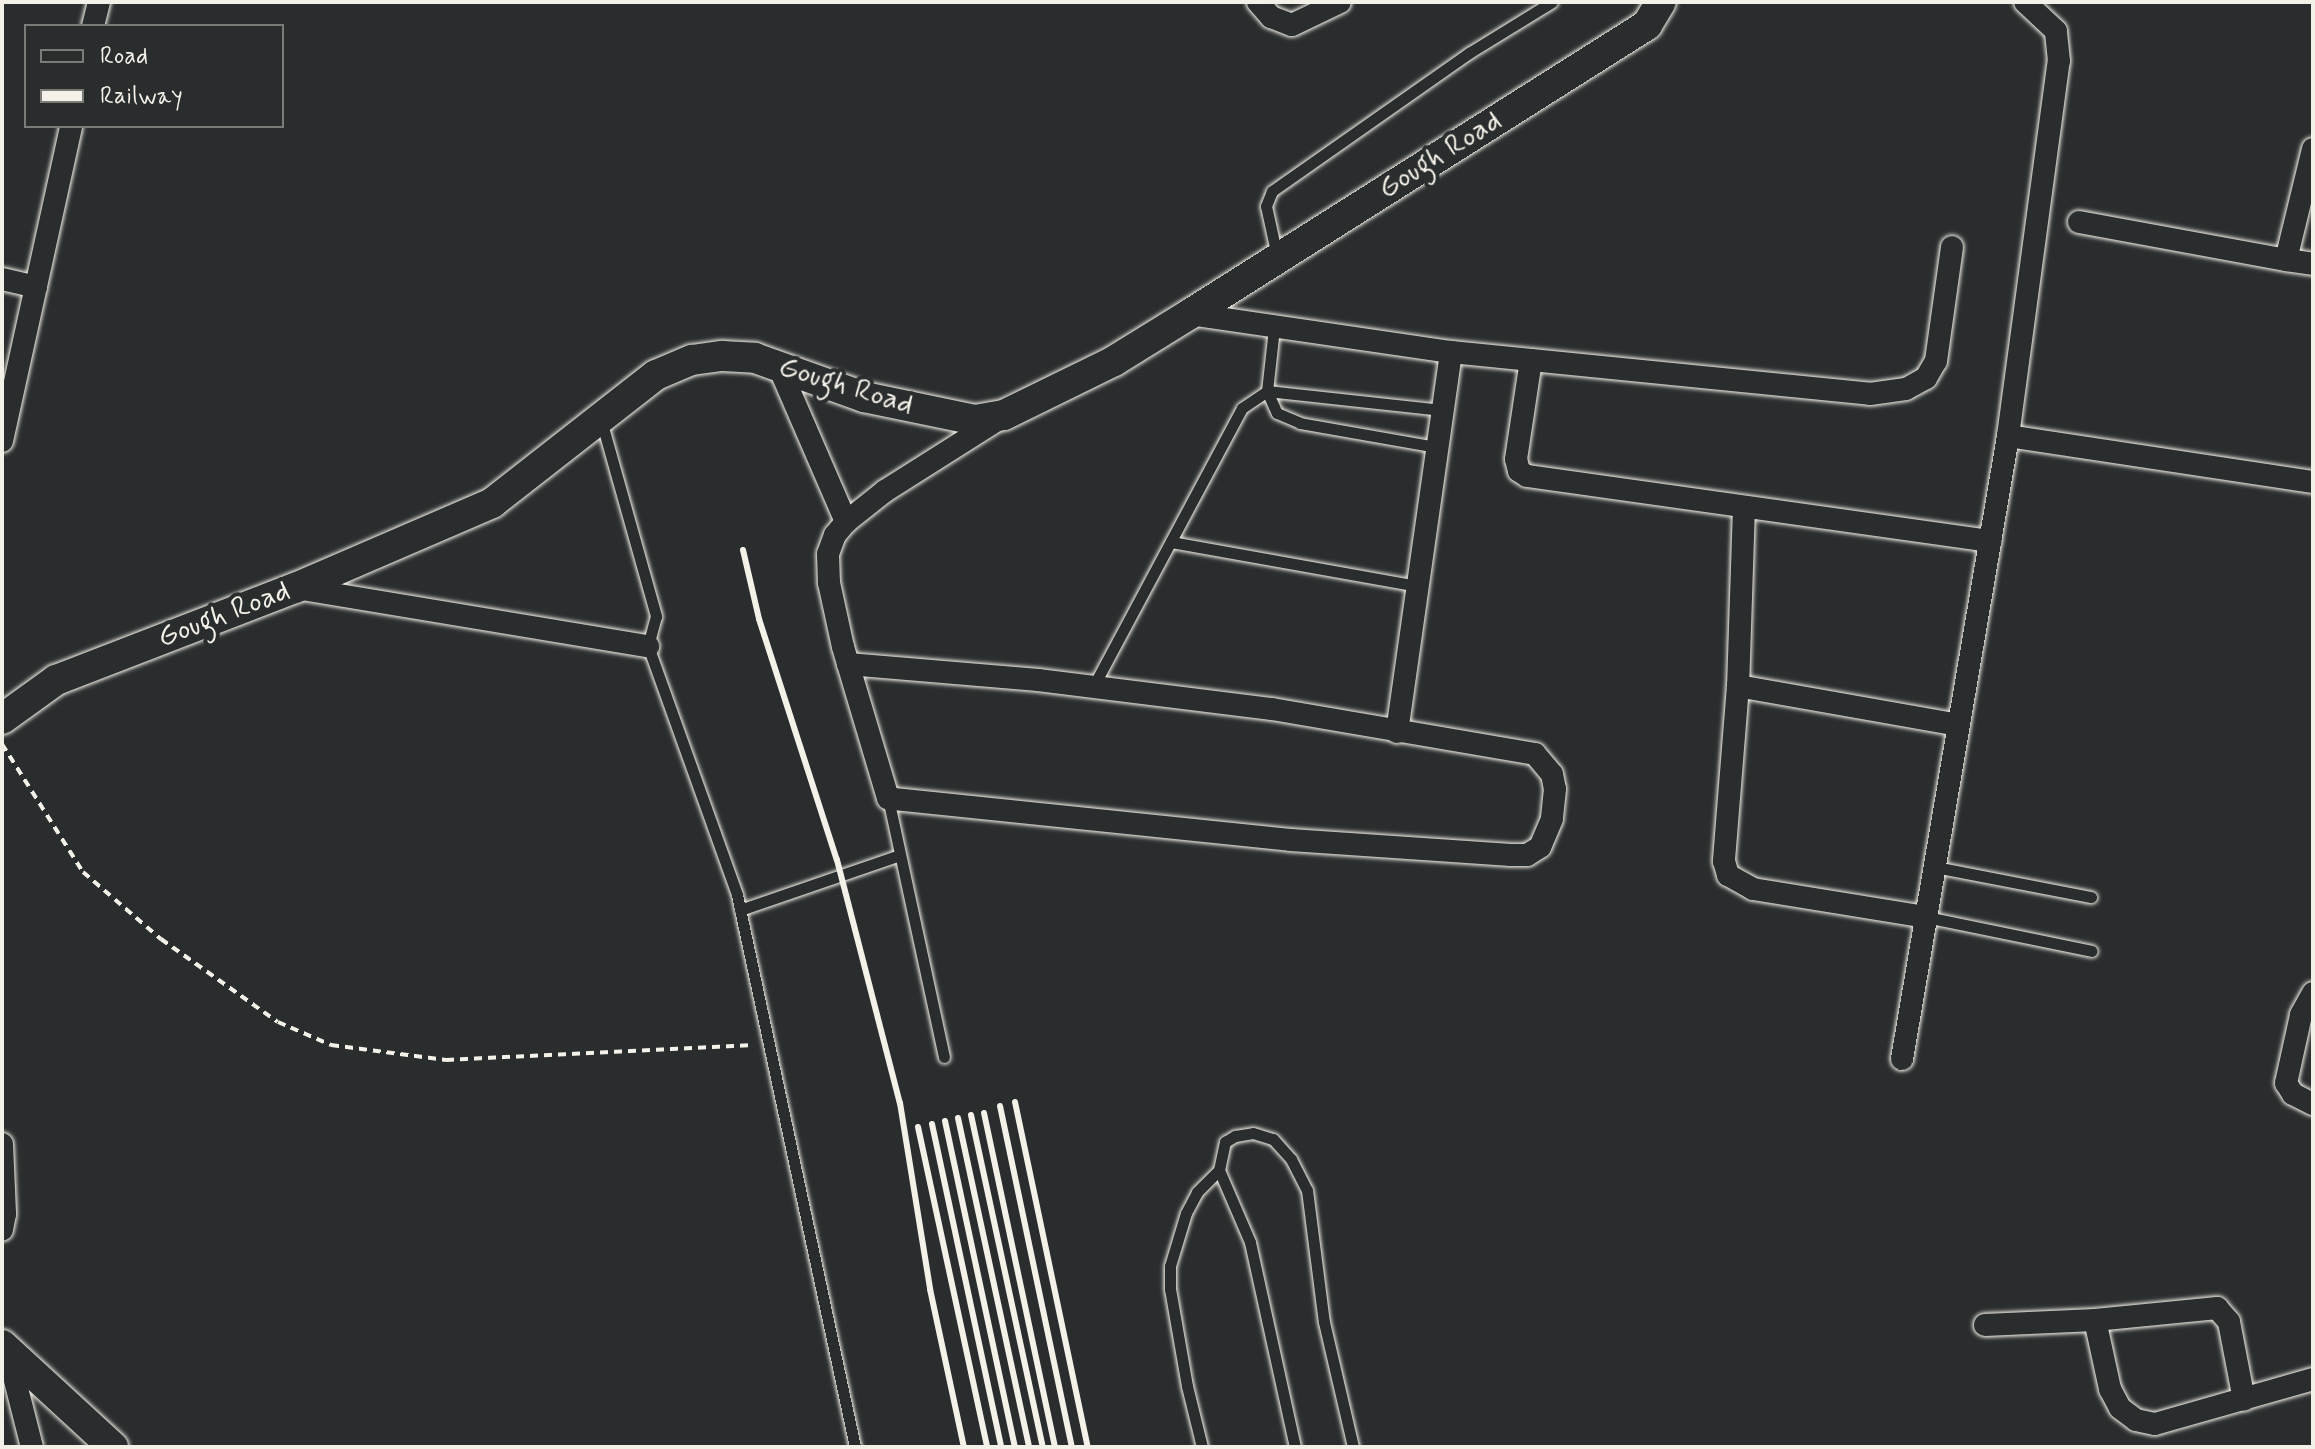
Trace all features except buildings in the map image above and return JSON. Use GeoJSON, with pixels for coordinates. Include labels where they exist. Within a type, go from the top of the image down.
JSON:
{"type":"FeatureCollection","features":[{"type":"Feature","properties":{"kind":"street"},"geometry":{"type":"LineString","coordinates":[[94,24],[99,2]]}},
{"type":"Feature","properties":{"kind":"street"},"geometry":{"type":"LineString","coordinates":[[1258,2],[1271,17],[1292,25],[1340,2]]}},
{"type":"Feature","properties":{"kind":"street","name":"Gough Road"},"geometry":{"type":"LineString","coordinates":[[2,719],[56,680],[295,588],[492,503],[656,375],[692,360],[722,356],[755,358],[864,397],[975,420],[1004,415],[1114,361],[1190,314],[1638,31],[1647,25],[1661,2]]}},
{"type":"Feature","properties":{"kind":"street"},"geometry":{"type":"LineString","coordinates":[[1902,1059],[2008,436],[2059,61],[2056,31],[2025,2]]}},
{"type":"Feature","properties":{"kind":"street"},"geometry":{"type":"LineString","coordinates":[[2,441],[71,128]]}},
{"type":"Feature","properties":{"kind":"street"},"geometry":{"type":"LineString","coordinates":[[2286,260],[2313,149]]}},
{"type":"Feature","properties":{"kind":"street"},"geometry":{"type":"LineString","coordinates":[[2079,222],[2313,264]]}},
{"type":"Feature","properties":{"kind":"street"},"geometry":{"type":"LineString","coordinates":[[1190,314],[1451,352],[1870,394],[1906,389],[1926,378],[1936,361],[1952,247]]}},
{"type":"Feature","properties":{"kind":"street"},"geometry":{"type":"LineString","coordinates":[[2,279],[36,287]]}},
{"type":"Feature","properties":{"kind":"street"},"geometry":{"type":"LineString","coordinates":[[1397,732],[1451,352]]}},
{"type":"Feature","properties":{"kind":"street"},"geometry":{"type":"LineString","coordinates":[[1531,360],[1516,459],[1519,471],[1540,479],[1990,541]]}},
{"type":"Feature","properties":{"kind":"street"},"geometry":{"type":"LineString","coordinates":[[779,367],[846,522]]}},
{"type":"Feature","properties":{"kind":"street"},"geometry":{"type":"LineString","coordinates":[[848,664],[1092,687],[1272,709],[1535,754],[1552,774],[1555,789],[1552,819],[1540,847],[1527,855],[1511,855],[1291,840],[888,798],[848,664],[829,583],[828,554],[835,535],[846,522],[885,491],[1004,415]]}},
{"type":"Feature","properties":{"kind":"street"},"geometry":{"type":"LineString","coordinates":[[2008,436],[2313,482]]}},
{"type":"Feature","properties":{"kind":"street"},"geometry":{"type":"LineString","coordinates":[[1744,507],[1738,686],[1724,861],[1728,875],[1753,889],[1926,917]]}},
{"type":"Feature","properties":{"kind":"street"},"geometry":{"type":"LineString","coordinates":[[295,588],[648,646]]}},
{"type":"Feature","properties":{"kind":"street"},"geometry":{"type":"LineString","coordinates":[[1738,686],[1959,725]]}},
{"type":"Feature","properties":{"kind":"street"},"geometry":{"type":"LineString","coordinates":[[2313,993],[2301,1015],[2286,1083],[2293,1094],[2313,1104]]}},
{"type":"Feature","properties":{"kind":"street"},"geometry":{"type":"LineString","coordinates":[[2,1144],[5,1214],[2,1230]]}},
{"type":"Feature","properties":{"kind":"street"},"geometry":{"type":"LineString","coordinates":[[1985,1325],[2095,1320],[2217,1308],[2229,1322],[2244,1400]]}},
{"type":"Feature","properties":{"kind":"street"},"geometry":{"type":"LineString","coordinates":[[2095,1320],[2110,1389],[2120,1408],[2136,1420],[2155,1424],[2313,1379]]}},
{"type":"Feature","properties":{"kind":"street"},"geometry":{"type":"LineString","coordinates":[[5,1349],[32,1447]]}},
{"type":"Feature","properties":{"kind":"street"},"geometry":{"type":"LineString","coordinates":[[5,1349],[113,1447]]}},
{"type":"Feature","properties":{"kind":"lane"},"geometry":{"type":"LineString","coordinates":[[1278,256],[1266,206],[1272,191],[1469,53],[1552,2]]}},
{"type":"Feature","properties":{"kind":"lane"},"geometry":{"type":"LineString","coordinates":[[1274,328],[1267,391],[1277,413],[1289,421],[1436,447]]}},
{"type":"Feature","properties":{"kind":"lane"},"geometry":{"type":"LineString","coordinates":[[1092,687],[1242,408],[1267,391],[1442,410]]}},
{"type":"Feature","properties":{"kind":"lane"},"geometry":{"type":"LineString","coordinates":[[600,418],[656,616],[648,646],[740,910],[855,1447]]}},
{"type":"Feature","properties":{"kind":"lane"},"geometry":{"type":"LineString","coordinates":[[1171,542],[1417,586]]}},
{"type":"Feature","properties":{"kind":"lane"},"geometry":{"type":"LineString","coordinates":[[888,798],[944,1057]]}},
{"type":"Feature","properties":{"kind":"lane"},"geometry":{"type":"LineString","coordinates":[[740,910],[900,855]]}},
{"type":"Feature","properties":{"kind":"lane"},"geometry":{"type":"LineString","coordinates":[[1935,867],[2091,897]]}},
{"type":"Feature","properties":{"kind":"lane"},"geometry":{"type":"LineString","coordinates":[[1926,917],[2092,951]]}},
{"type":"Feature","properties":{"kind":"lane"},"geometry":{"type":"LineString","coordinates":[[1202,1447],[1187,1386],[1170,1289],[1170,1266],[1186,1213],[1197,1192],[1219,1170],[1225,1142],[1235,1136],[1264,1135],[1281,1146],[1303,1182],[1310,1202],[1324,1322],[1353,1447]]}},
{"type":"Feature","properties":{"kind":"lane"},"geometry":{"type":"LineString","coordinates":[[1219,1170],[1250,1242],[1295,1447]]}},
{"type":"Feature","properties":{"kind":"path"},"geometry":{"type":"LineString","coordinates":[[2,744],[83,872],[161,939],[278,1022],[331,1045],[446,1060],[768,1045]]}},
{"type":"Feature","properties":{"kind":"railway"},"geometry":{"type":"LineString","coordinates":[[743,550],[759,619],[837,860],[900,1103],[930,1289],[964,1447]]}},
{"type":"Feature","properties":{"kind":"railway"},"geometry":{"type":"LineString","coordinates":[[1015,1102],[1088,1447]]}},
{"type":"Feature","properties":{"kind":"railway"},"geometry":{"type":"LineString","coordinates":[[1000,1106],[1072,1447]]}},
{"type":"Feature","properties":{"kind":"railway"},"geometry":{"type":"LineString","coordinates":[[984,1113],[1055,1447]]}},
{"type":"Feature","properties":{"kind":"railway"},"geometry":{"type":"LineString","coordinates":[[971,1115],[1043,1447]]}},
{"type":"Feature","properties":{"kind":"railway"},"geometry":{"type":"LineString","coordinates":[[958,1118],[1029,1447]]}},
{"type":"Feature","properties":{"kind":"railway"},"geometry":{"type":"LineString","coordinates":[[945,1121],[1015,1447]]}},
{"type":"Feature","properties":{"kind":"railway"},"geometry":{"type":"LineString","coordinates":[[932,1124],[1001,1447]]}},
{"type":"Feature","properties":{"kind":"railway"},"geometry":{"type":"LineString","coordinates":[[918,1127],[987,1447]]}}]}
